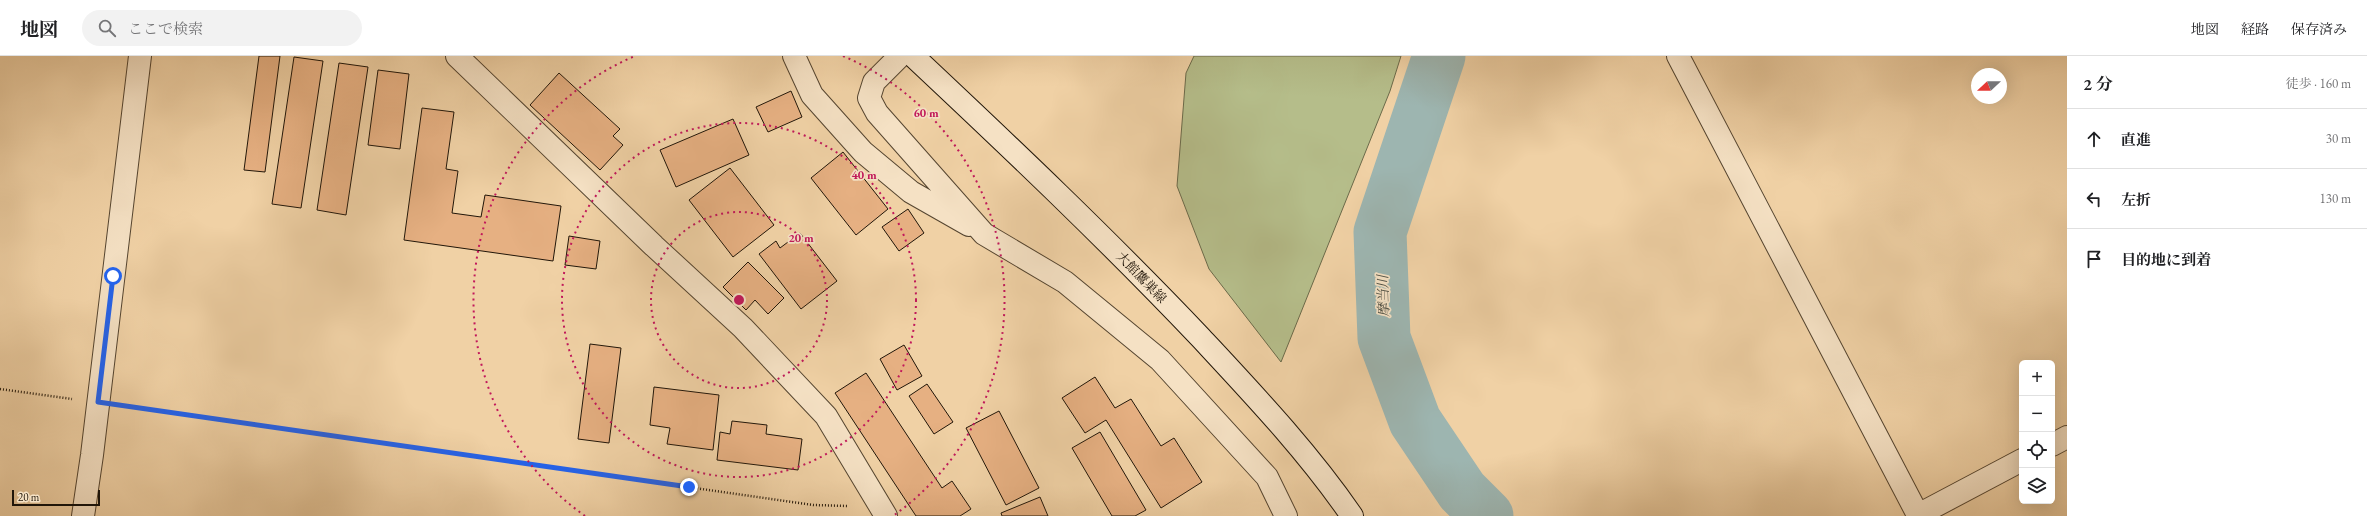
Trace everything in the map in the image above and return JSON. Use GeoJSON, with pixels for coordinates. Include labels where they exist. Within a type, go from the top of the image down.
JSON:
{"type":"FeatureCollection","features":[{"type":"Feature","properties":{"kind":"street"},"geometry":{"type":"LineString","coordinates":[[83,516],[140,56]]}},
{"type":"Feature","properties":{"kind":"street"},"geometry":{"type":"LineString","coordinates":[[458,56],[654,246],[743,328],[826,416],[883,511]]}},
{"type":"Feature","properties":{"kind":"street"},"geometry":{"type":"LineString","coordinates":[[794,56],[812,95],[863,152],[911,192],[1066,282],[1160,360],[1267,477],[1286,516]]}},
{"type":"Feature","properties":{"kind":"street"},"geometry":{"type":"LineString","coordinates":[[900,56],[874,82],[869,98],[877,113],[984,234]]}},
{"type":"Feature","properties":{"kind":"street","name":"大館鷹巣線"},"geometry":{"type":"LineString","coordinates":[[913,56],[1001,138],[1142,276],[1273,415],[1352,516]]}},
{"type":"Feature","properties":{"kind":"street"},"geometry":{"type":"LineString","coordinates":[[1678,56],[1918,515],[2019,462]]}},
{"type":"Feature","properties":{"kind":"street"},"geometry":{"type":"LineString","coordinates":[[2055,443],[2067,437]]}},
{"type":"Feature","properties":{"kind":"path"},"geometry":{"type":"LineString","coordinates":[[0,389],[813,505],[883,511]]}},
{"type":"Feature","properties":{"kind":"green space"},"geometry":{"type":"Polygon","coordinates":[[[1194,56],[1401,56],[1390,91],[1281,362],[1209,269],[1177,186],[1186,73],[1194,56]]]}},
{"type":"Feature","properties":{"kind":"building"},"geometry":{"type":"Polygon","coordinates":[[[259,56],[280,56],[265,172],[244,170],[259,56]]]}},
{"type":"Feature","properties":{"kind":"building"},"geometry":{"type":"Polygon","coordinates":[[[294,57],[323,61],[301,208],[272,204],[294,57]]]}},
{"type":"Feature","properties":{"kind":"building"},"geometry":{"type":"Polygon","coordinates":[[[339,63],[368,67],[346,215],[317,210],[339,63]]]}},
{"type":"Feature","properties":{"kind":"building"},"geometry":{"type":"Polygon","coordinates":[[[378,70],[409,74],[400,149],[368,145],[378,70]]]}},
{"type":"Feature","properties":{"kind":"building"},"geometry":{"type":"Polygon","coordinates":[[[559,73],[620,129],[613,136],[623,145],[600,170],[530,105],[559,73]]]}},
{"type":"Feature","properties":{"kind":"building"},"geometry":{"type":"Polygon","coordinates":[[[791,91],[802,117],[768,132],[756,107],[791,91]]]}},
{"type":"Feature","properties":{"kind":"building"},"geometry":{"type":"Polygon","coordinates":[[[422,108],[454,112],[446,169],[458,171],[452,213],[481,217],[485,195],[561,206],[553,261],[404,240],[422,108]]]}},
{"type":"Feature","properties":{"kind":"building"},"geometry":{"type":"Polygon","coordinates":[[[733,119],[749,155],[676,187],[660,150],[733,119]]]}},
{"type":"Feature","properties":{"kind":"building"},"geometry":{"type":"Polygon","coordinates":[[[843,152],[888,209],[856,235],[811,178],[843,152]]]}},
{"type":"Feature","properties":{"kind":"building"},"geometry":{"type":"Polygon","coordinates":[[[730,168],[774,225],[733,257],[689,200],[730,168]]]}},
{"type":"Feature","properties":{"kind":"building"},"geometry":{"type":"Polygon","coordinates":[[[908,209],[924,233],[899,251],[882,227],[908,209]]]}},
{"type":"Feature","properties":{"kind":"building"},"geometry":{"type":"Polygon","coordinates":[[[800,233],[837,281],[801,309],[759,254],[776,241],[780,248],[800,233]]]}},
{"type":"Feature","properties":{"kind":"building"},"geometry":{"type":"Polygon","coordinates":[[[569,236],[600,241],[596,269],[565,265],[569,236]]]}},
{"type":"Feature","properties":{"kind":"building"},"geometry":{"type":"Polygon","coordinates":[[[748,262],[784,298],[768,314],[755,300],[746,310],[723,287],[748,262]]]}},
{"type":"Feature","properties":{"kind":"building"},"geometry":{"type":"Polygon","coordinates":[[[590,344],[621,348],[609,443],[578,439],[590,344]]]}},
{"type":"Feature","properties":{"kind":"building"},"geometry":{"type":"Polygon","coordinates":[[[904,345],[922,376],[897,390],[880,359],[904,345]]]}},
{"type":"Feature","properties":{"kind":"building"},"geometry":{"type":"Polygon","coordinates":[[[866,373],[942,488],[952,481],[971,509],[960,516],[916,516],[835,393],[866,373]]]}},
{"type":"Feature","properties":{"kind":"building"},"geometry":{"type":"Polygon","coordinates":[[[1095,377],[1115,408],[1131,399],[1161,446],[1174,438],[1202,482],[1161,508],[1106,420],[1085,433],[1062,398],[1095,377]]]}},
{"type":"Feature","properties":{"kind":"building"},"geometry":{"type":"Polygon","coordinates":[[[927,384],[953,422],[934,434],[909,396],[927,384]]]}},
{"type":"Feature","properties":{"kind":"building"},"geometry":{"type":"Polygon","coordinates":[[[654,387],[719,395],[713,450],[667,444],[670,428],[650,425],[654,387]]]}},
{"type":"Feature","properties":{"kind":"building"},"geometry":{"type":"Polygon","coordinates":[[[999,411],[1039,488],[1006,505],[966,428],[999,411]]]}},
{"type":"Feature","properties":{"kind":"building"},"geometry":{"type":"Polygon","coordinates":[[[732,421],[767,425],[766,434],[802,439],[798,470],[717,460],[720,432],[730,434],[732,421]]]}},
{"type":"Feature","properties":{"kind":"building"},"geometry":{"type":"Polygon","coordinates":[[[1100,432],[1146,510],[1135,516],[1112,516],[1072,448],[1100,432]]]}},
{"type":"Feature","properties":{"kind":"building"},"geometry":{"type":"Polygon","coordinates":[[[1040,497],[1048,516],[1002,516],[1001,513],[1040,497]]]}},
{"type":"Feature","properties":{"kind":"waterway","name":"摩当川"},"geometry":{"type":"LineString","coordinates":[[1439,56],[1380,232],[1384,338],[1415,421],[1462,491],[1487,516]]}},
{"type":"Feature","properties":{"kind":"route"},"geometry":{"type":"LineString","coordinates":[[113,276],[98,402],[689,487]]}}]}
